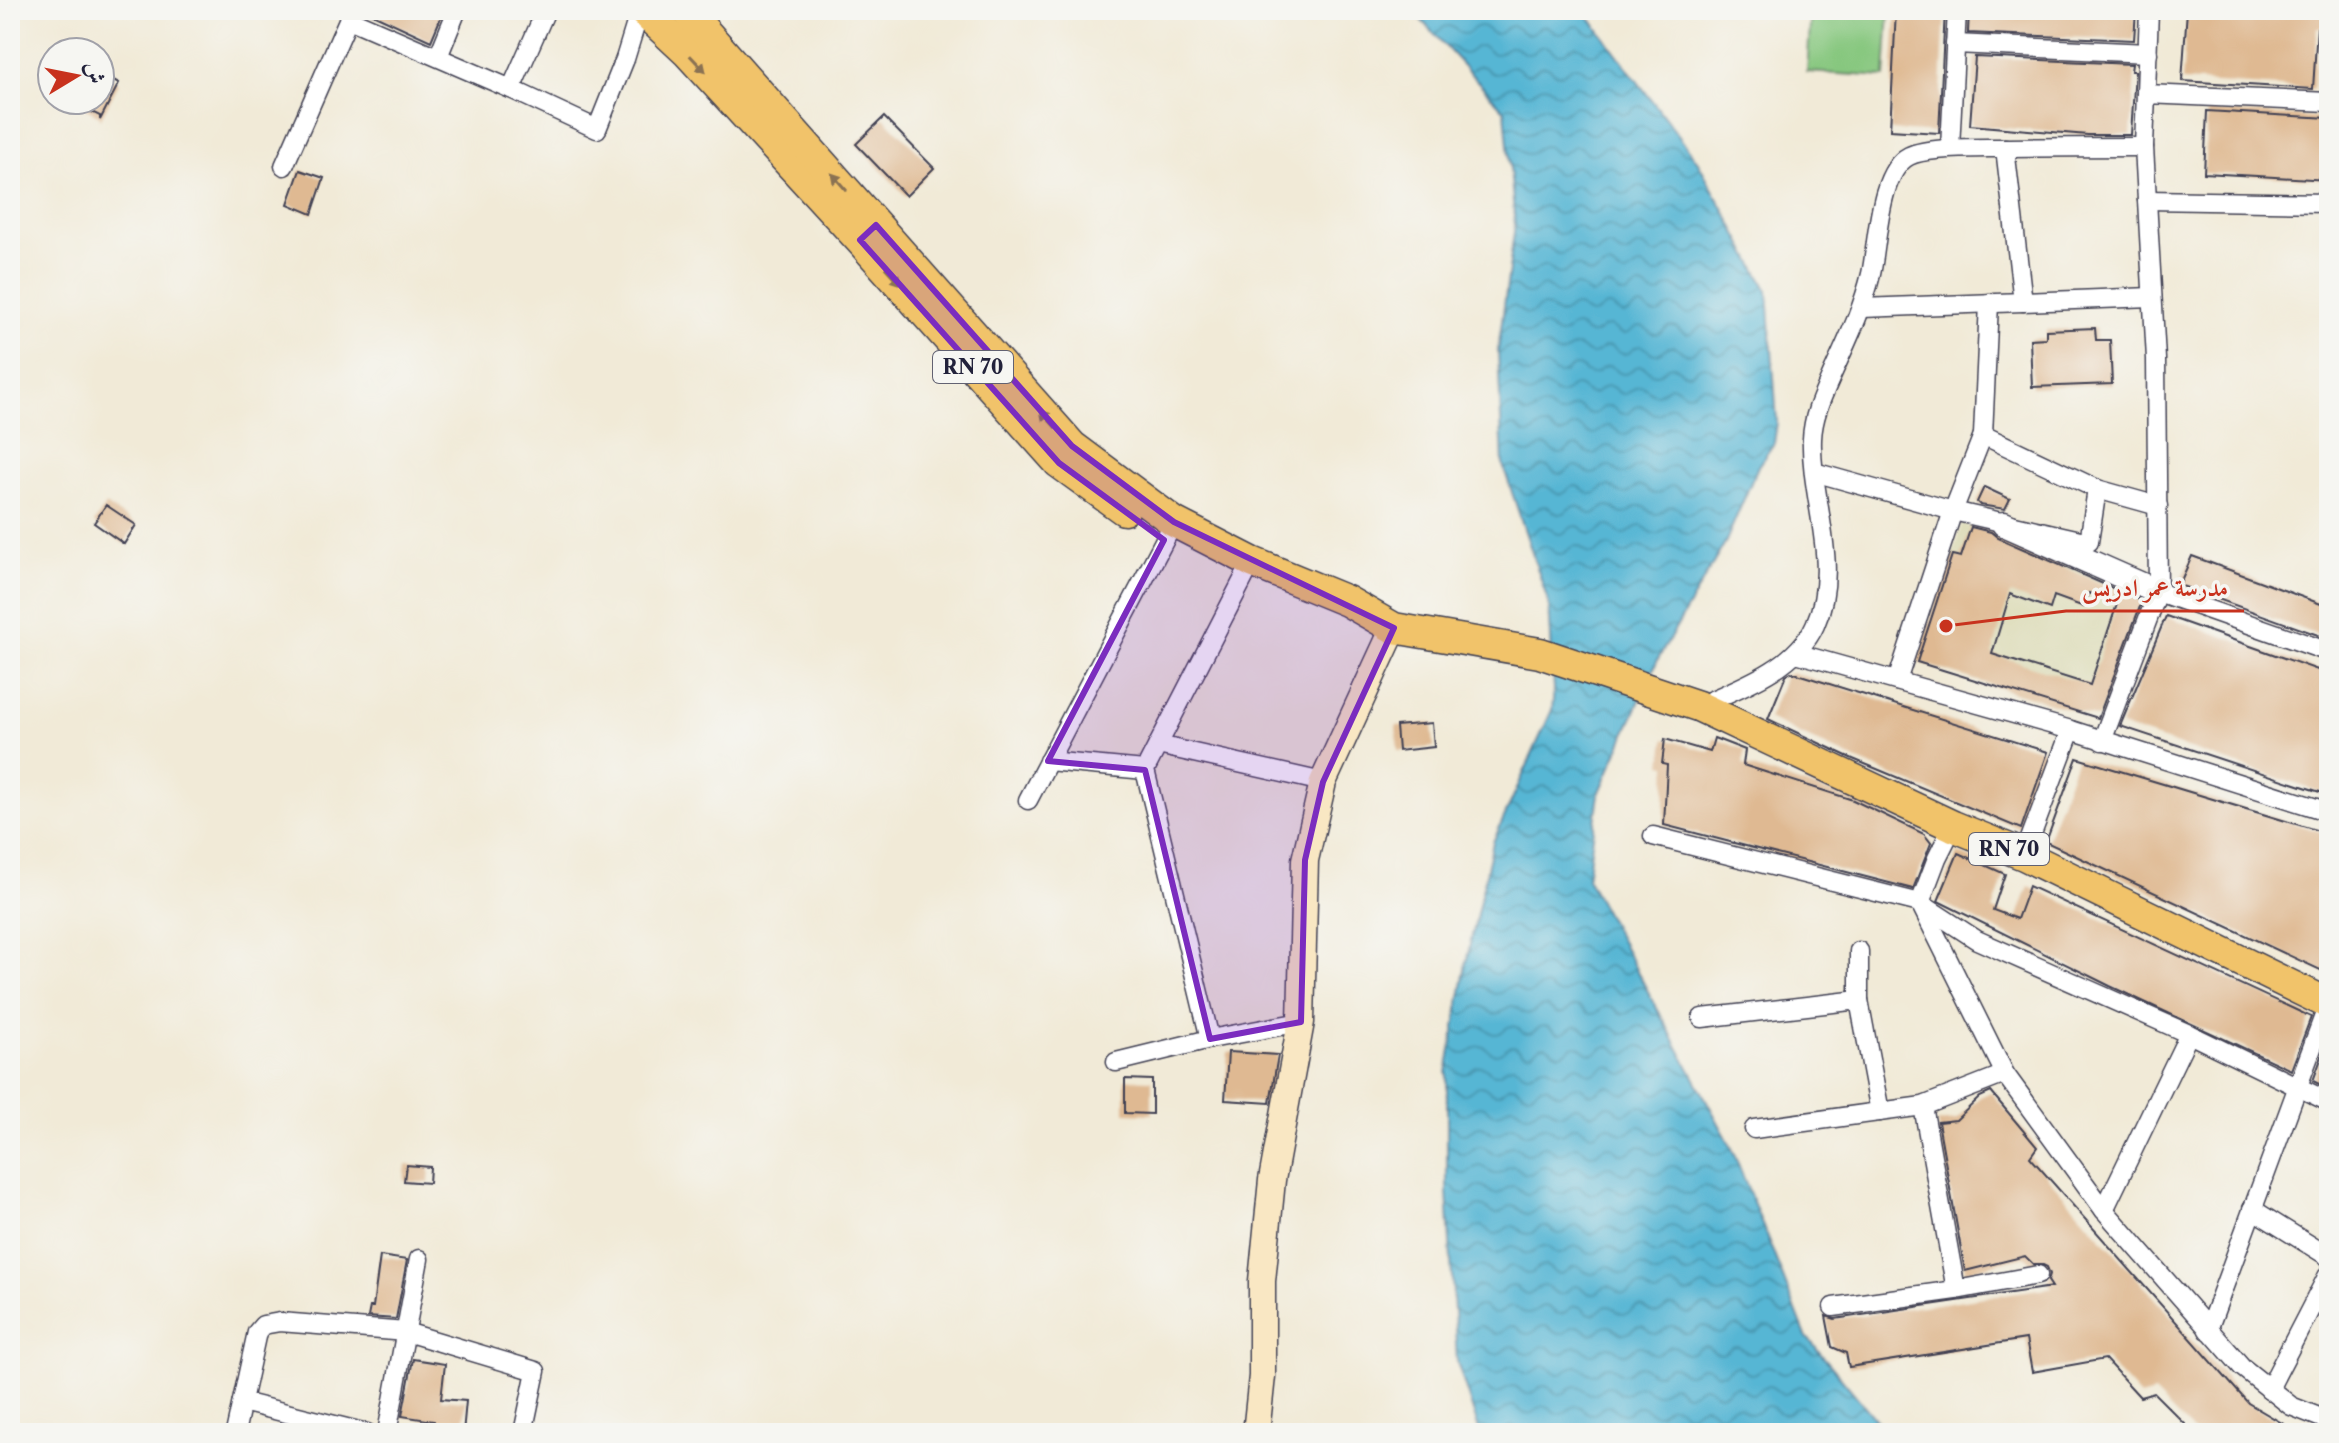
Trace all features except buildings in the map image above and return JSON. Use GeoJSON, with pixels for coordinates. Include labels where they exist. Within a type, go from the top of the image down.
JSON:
{"type":"FeatureCollection","features":[{"type":"Feature","properties":{"kind":"main road","name":"RN 70"},"geometry":{"type":"LineString","coordinates":[[641,10],[868,232]]}},
{"type":"Feature","properties":{"kind":"main road","name":"RN 70"},"geometry":{"type":"LineString","coordinates":[[686,10],[868,232],[1066,454],[1169,531],[1247,571],[1347,601],[1384,623],[1540,653],[1692,704],[1953,826],[2024,855],[2329,1003]]}},
{"type":"Feature","properties":{"kind":"main road"},"geometry":{"type":"LineString","coordinates":[[1256,1433],[1262,1376],[1262,1281],[1272,1180],[1301,1022],[1305,860],[1323,782],[1384,623]]}},
{"type":"Feature","properties":{"kind":"street"},"geometry":{"type":"LineString","coordinates":[[438,57],[457,10]]}},
{"type":"Feature","properties":{"kind":"street"},"geometry":{"type":"LineString","coordinates":[[511,89],[546,10]]}},
{"type":"Feature","properties":{"kind":"street"},"geometry":{"type":"LineString","coordinates":[[284,166],[351,15],[597,129],[641,10]]}},
{"type":"Feature","properties":{"kind":"street"},"geometry":{"type":"LineString","coordinates":[[1950,148],[1957,10]]}},
{"type":"Feature","properties":{"kind":"street"},"geometry":{"type":"LineString","coordinates":[[2102,741],[2158,592],[2152,297],[2144,147],[2149,10]]}},
{"type":"Feature","properties":{"kind":"street"},"geometry":{"type":"LineString","coordinates":[[1955,44],[2148,53]]}},
{"type":"Feature","properties":{"kind":"street"},"geometry":{"type":"LineString","coordinates":[[2146,94],[2329,102]]}},
{"type":"Feature","properties":{"kind":"street"},"geometry":{"type":"LineString","coordinates":[[1692,704],[1753,681],[1796,653],[1815,626],[1827,574],[1814,472],[1812,440],[1815,414],[1862,308],[1885,192],[1894,170],[1909,156],[1950,148],[2144,147]]}},
{"type":"Feature","properties":{"kind":"street"},"geometry":{"type":"LineString","coordinates":[[2005,148],[2023,302]]}},
{"type":"Feature","properties":{"kind":"street"},"geometry":{"type":"LineString","coordinates":[[2147,200],[2329,203]]}},
{"type":"Feature","properties":{"kind":"street"},"geometry":{"type":"LineString","coordinates":[[1862,308],[2152,297]]}},
{"type":"Feature","properties":{"kind":"street"},"geometry":{"type":"LineString","coordinates":[[1897,681],[1953,511],[1983,435],[1989,303]]}},
{"type":"Feature","properties":{"kind":"street"},"geometry":{"type":"LineString","coordinates":[[1983,435],[2097,489],[2158,506]]}},
{"type":"Feature","properties":{"kind":"street"},"geometry":{"type":"LineString","coordinates":[[1814,472],[2004,524],[2089,542],[2097,489]]}},
{"type":"Feature","properties":{"kind":"street"},"geometry":{"type":"LineString","coordinates":[[2004,524],[2158,592],[2329,652]]}},
{"type":"Feature","properties":{"kind":"street"},"geometry":{"type":"LineString","coordinates":[[1028,800],[1169,531]]}},
{"type":"Feature","properties":{"kind":"street"},"geometry":{"type":"LineString","coordinates":[[1210,1039],[1145,770],[1247,571]]}},
{"type":"Feature","properties":{"kind":"street"},"geometry":{"type":"LineString","coordinates":[[1796,653],[2071,730],[2329,812]]}},
{"type":"Feature","properties":{"kind":"street"},"geometry":{"type":"LineString","coordinates":[[2024,855],[2071,730]]}},
{"type":"Feature","properties":{"kind":"street"},"geometry":{"type":"LineString","coordinates":[[1158,745],[1323,782]]}},
{"type":"Feature","properties":{"kind":"street"},"geometry":{"type":"LineString","coordinates":[[1048,761],[1145,770]]}},
{"type":"Feature","properties":{"kind":"street"},"geometry":{"type":"LineString","coordinates":[[1953,826],[1920,903],[2005,1074],[2104,1210],[2242,1367],[2291,1406],[2329,1421]]}},
{"type":"Feature","properties":{"kind":"street"},"geometry":{"type":"LineString","coordinates":[[1653,836],[1920,903],[1977,940],[2189,1034],[2329,1102]]}},
{"type":"Feature","properties":{"kind":"street"},"geometry":{"type":"LineString","coordinates":[[1859,951],[1859,1000],[1880,1112]]}},
{"type":"Feature","properties":{"kind":"street"},"geometry":{"type":"LineString","coordinates":[[1702,1018],[1859,1000]]}},
{"type":"Feature","properties":{"kind":"street"},"geometry":{"type":"LineString","coordinates":[[2208,1330],[2329,1003]]}},
{"type":"Feature","properties":{"kind":"street"},"geometry":{"type":"LineString","coordinates":[[1116,1062],[1210,1039],[1301,1022]]}},
{"type":"Feature","properties":{"kind":"street"},"geometry":{"type":"LineString","coordinates":[[2104,1210],[2189,1034]]}},
{"type":"Feature","properties":{"kind":"street"},"geometry":{"type":"LineString","coordinates":[[1754,1129],[1923,1106],[2005,1074]]}},
{"type":"Feature","properties":{"kind":"street"},"geometry":{"type":"LineString","coordinates":[[1923,1106],[1956,1290]]}},
{"type":"Feature","properties":{"kind":"street"},"geometry":{"type":"LineString","coordinates":[[2252,1209],[2329,1257]]}},
{"type":"Feature","properties":{"kind":"street"},"geometry":{"type":"LineString","coordinates":[[387,1433],[419,1259]]}},
{"type":"Feature","properties":{"kind":"street"},"geometry":{"type":"LineString","coordinates":[[2269,1389],[2329,1273]]}},
{"type":"Feature","properties":{"kind":"street"},"geometry":{"type":"LineString","coordinates":[[1833,1307],[2038,1275]]}},
{"type":"Feature","properties":{"kind":"street"},"geometry":{"type":"LineString","coordinates":[[235,1433],[257,1332],[263,1325],[280,1322],[406,1332],[536,1371],[523,1433]]}},
{"type":"Feature","properties":{"kind":"street"},"geometry":{"type":"LineString","coordinates":[[242,1402],[367,1433]]}},
{"type":"Feature","properties":{"kind":"highlighted area"},"geometry":{"type":"Polygon","coordinates":[[[876,225],[1072,446],[1174,522],[1394,628],[1323,782],[1305,860],[1301,1022],[1210,1039],[1145,770],[1048,761],[1164,540],[1059,463],[860,240],[876,225]]]}},
{"type":"Feature","properties":{"kind":"shaded area"},"geometry":{"type":"Polygon","coordinates":[[[1962,524],[2145,591],[2104,720],[1917,662],[1962,524]]]}},
{"type":"Feature","properties":{"kind":"green space"},"geometry":{"type":"Polygon","coordinates":[[[1811,10],[1889,10],[1885,77],[1807,72],[1811,10]]]}},
{"type":"Feature","properties":{"kind":"water"},"geometry":{"type":"Polygon","coordinates":[[[1412,10],[1584,10],[1698,162],[1768,291],[1777,422],[1774,443],[1758,466],[1726,541],[1657,661],[1599,794],[1587,878],[1731,1146],[1806,1336],[1887,1433],[1480,1433],[1457,1362],[1447,1192],[1447,1073],[1466,963],[1493,842],[1552,710],[1554,689],[1549,604],[1503,465],[1498,351],[1515,225],[1505,111],[1412,10]]]}},
{"type":"Feature","properties":{"kind":"place","name":"مدرسة عمر ادريس"},"geometry":{"type":"Point","coordinates":[1946,626]}}]}
